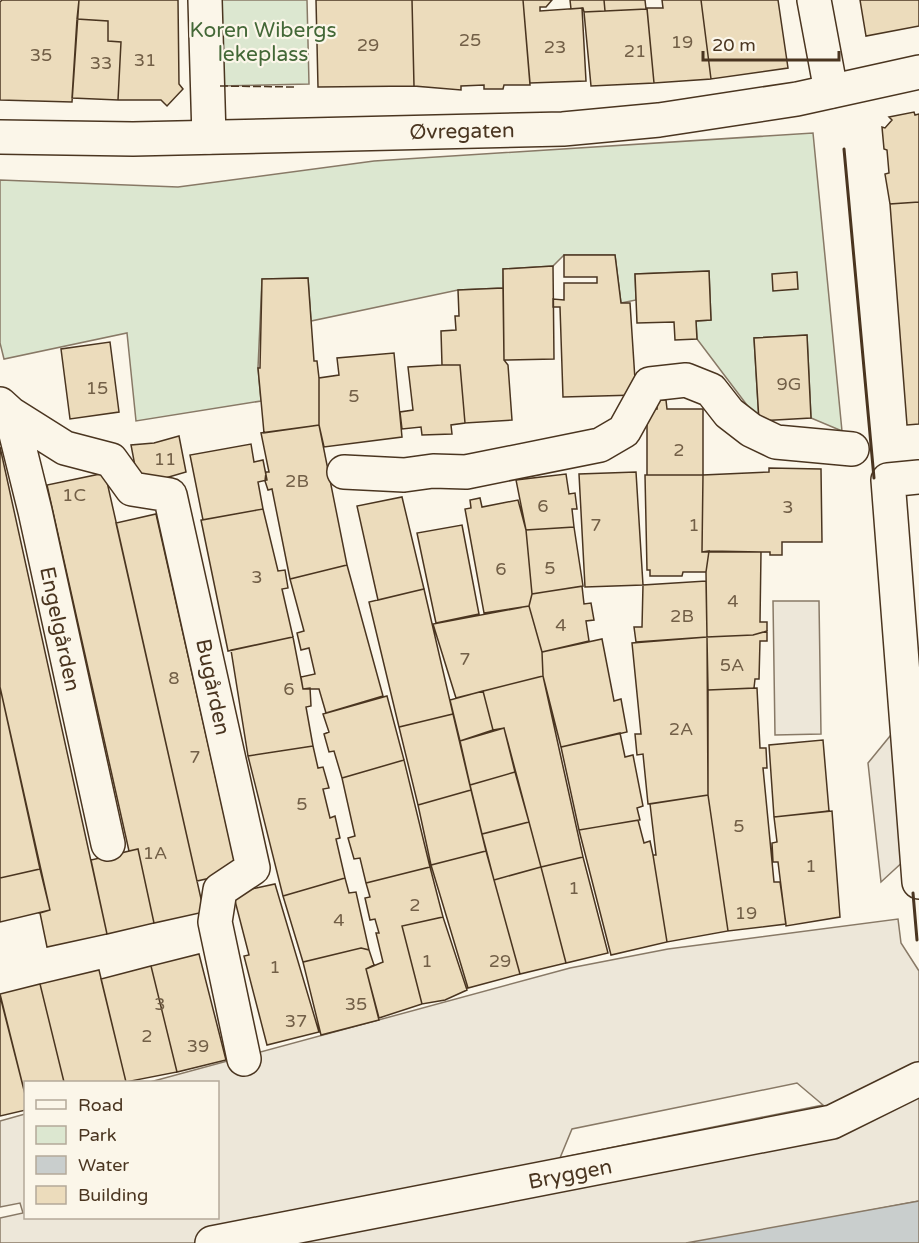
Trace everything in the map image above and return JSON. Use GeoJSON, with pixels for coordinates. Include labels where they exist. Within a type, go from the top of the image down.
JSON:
{"type":"FeatureCollection","features":[{"type":"Feature","properties":{"kind":"street"},"geometry":{"type":"LineString","coordinates":[[205,0],[209,137]]}},
{"type":"Feature","properties":{"kind":"street"},"geometry":{"type":"LineString","coordinates":[[814,0],[831,91]]}},
{"type":"Feature","properties":{"kind":"street","name":"Øvregaten"},"geometry":{"type":"LineString","coordinates":[[0,137],[209,137],[563,129],[659,120],[797,99],[919,72]]}},
{"type":"Feature","properties":{"kind":"street"},"geometry":{"type":"LineString","coordinates":[[344,472],[404,475],[433,471],[466,472],[600,445],[624,431],[650,384],[686,380],[711,390],[729,413],[751,430],[776,442],[852,449]]}},
{"type":"Feature","properties":{"kind":"street","name":"Engelgården"},"geometry":{"type":"LineString","coordinates":[[5,409],[35,511],[108,844]]}},
{"type":"Feature","properties":{"kind":"street","name":"Bugården"},"geometry":{"type":"LineString","coordinates":[[5,409],[65,448],[111,460],[132,489],[170,495],[253,868],[220,890],[215,922],[244,1059]]}},
{"type":"Feature","properties":{"kind":"street"},"geometry":{"type":"LineString","coordinates":[[904,479],[919,882]]}},
{"type":"Feature","properties":{"kind":"street","name":"Bryggen"},"geometry":{"type":"LineString","coordinates":[[212,1243],[832,1122],[919,1079]]}},
{"type":"Feature","properties":{"kind":"green space","name":"Koren Wibergs lekeplass"},"geometry":{"type":"Polygon","coordinates":[[[218,0],[307,0],[309,84],[219,86],[218,0]]]}},
{"type":"Feature","properties":{"kind":"green space"},"geometry":{"type":"Polygon","coordinates":[[[813,133],[842,431],[811,418],[807,335],[754,338],[759,421],[697,339],[696,321],[711,320],[709,271],[635,274],[636,300],[621,303],[615,255],[564,255],[553,266],[503,269],[503,288],[458,290],[311,321],[308,278],[262,279],[258,368],[261,401],[136,421],[127,333],[4,359],[0,343],[0,180],[178,187],[374,161],[813,133]]]}},
{"type":"Feature","properties":{"kind":"shaded area"},"geometry":{"type":"Polygon","coordinates":[[[773,601],[819,601],[821,734],[775,735],[773,601]]]}},
{"type":"Feature","properties":{"kind":"shaded area"},"geometry":{"type":"Polygon","coordinates":[[[895,730],[907,858],[881,882],[868,763],[895,730]]]}},
{"type":"Feature","properties":{"kind":"shaded area"},"geometry":{"type":"Polygon","coordinates":[[[898,919],[901,943],[919,971],[919,1201],[698,1243],[0,1243],[0,1218],[23,1213],[20,1203],[0,1207],[0,1121],[24,1114],[24,1219],[219,1219],[219,1081],[154,1081],[570,968],[668,949],[898,919]],[[797,1083],[572,1129],[560,1158],[823,1105],[797,1083]]]}},
{"type":"Feature","properties":{"kind":"water"},"geometry":{"type":"Polygon","coordinates":[[[919,1201],[919,1243],[686,1243],[919,1201]]]}},
{"type":"Feature","properties":{"kind":"building"},"geometry":{"type":"Polygon","coordinates":[[[2,0],[79,0],[72,102],[0,100],[0,2],[2,0]]]}},
{"type":"Feature","properties":{"kind":"building"},"geometry":{"type":"Polygon","coordinates":[[[79,0],[178,0],[179,84],[183,89],[167,106],[161,100],[118,100],[121,42],[108,41],[108,21],[77,19],[79,0]]]}},
{"type":"Feature","properties":{"kind":"building"},"geometry":{"type":"Polygon","coordinates":[[[316,0],[412,0],[414,86],[318,87],[316,0]]]}},
{"type":"Feature","properties":{"kind":"building"},"geometry":{"type":"Polygon","coordinates":[[[412,0],[523,0],[530,85],[504,85],[503,89],[484,89],[484,85],[461,86],[461,90],[414,86],[412,0]]]}},
{"type":"Feature","properties":{"kind":"building"},"geometry":{"type":"Polygon","coordinates":[[[523,0],[552,0],[546,7],[540,7],[540,11],[582,8],[586,81],[530,83],[523,0]]]}},
{"type":"Feature","properties":{"kind":"building"},"geometry":{"type":"Polygon","coordinates":[[[570,0],[604,0],[605,11],[584,12],[583,8],[571,9],[570,0]]]}},
{"type":"Feature","properties":{"kind":"building"},"geometry":{"type":"Polygon","coordinates":[[[604,0],[645,0],[646,9],[605,11],[604,0]]]}},
{"type":"Feature","properties":{"kind":"building"},"geometry":{"type":"Polygon","coordinates":[[[662,0],[701,0],[711,79],[654,83],[647,8],[663,8],[662,0]]]}},
{"type":"Feature","properties":{"kind":"building"},"geometry":{"type":"Polygon","coordinates":[[[701,0],[778,0],[788,68],[711,79],[701,0]]]}},
{"type":"Feature","properties":{"kind":"building"},"geometry":{"type":"Polygon","coordinates":[[[860,0],[919,0],[919,26],[866,36],[860,0]]]}},
{"type":"Feature","properties":{"kind":"building"},"geometry":{"type":"Polygon","coordinates":[[[647,9],[654,83],[591,86],[584,12],[647,9]]]}},
{"type":"Feature","properties":{"kind":"building"},"geometry":{"type":"Polygon","coordinates":[[[77,19],[108,21],[108,41],[121,42],[118,100],[72,98],[77,19]]]}},
{"type":"Feature","properties":{"kind":"building"},"geometry":{"type":"Polygon","coordinates":[[[914,112],[915,115],[919,114],[919,202],[890,204],[885,174],[889,173],[887,150],[884,149],[882,127],[885,128],[892,120],[889,117],[914,112]]]}},
{"type":"Feature","properties":{"kind":"building"},"geometry":{"type":"Polygon","coordinates":[[[919,202],[919,424],[907,425],[890,204],[919,202]]]}},
{"type":"Feature","properties":{"kind":"building"},"geometry":{"type":"Polygon","coordinates":[[[564,255],[615,255],[621,303],[630,303],[636,395],[563,397],[560,307],[553,307],[553,299],[564,300],[564,283],[597,283],[597,277],[564,277],[564,255]]]}},
{"type":"Feature","properties":{"kind":"building"},"geometry":{"type":"Polygon","coordinates":[[[553,266],[554,359],[504,360],[503,269],[553,266]]]}},
{"type":"Feature","properties":{"kind":"building"},"geometry":{"type":"Polygon","coordinates":[[[709,271],[711,320],[696,321],[697,339],[675,340],[674,322],[637,323],[635,274],[709,271]]]}},
{"type":"Feature","properties":{"kind":"building"},"geometry":{"type":"Polygon","coordinates":[[[797,272],[798,289],[773,291],[772,274],[797,272]]]}},
{"type":"Feature","properties":{"kind":"building"},"geometry":{"type":"Polygon","coordinates":[[[308,278],[314,361],[317,361],[319,378],[319,425],[264,433],[258,368],[260,368],[262,279],[308,278]]]}},
{"type":"Feature","properties":{"kind":"building"},"geometry":{"type":"Polygon","coordinates":[[[503,288],[504,360],[508,365],[512,420],[465,423],[460,365],[442,365],[441,331],[456,330],[455,316],[459,316],[458,290],[503,288]]]}},
{"type":"Feature","properties":{"kind":"building"},"geometry":{"type":"Polygon","coordinates":[[[807,335],[811,418],[759,421],[754,338],[807,335]]]}},
{"type":"Feature","properties":{"kind":"building"},"geometry":{"type":"Polygon","coordinates":[[[110,342],[119,412],[70,419],[61,349],[110,342]]]}},
{"type":"Feature","properties":{"kind":"building"},"geometry":{"type":"Polygon","coordinates":[[[394,353],[402,437],[324,447],[319,425],[319,378],[339,375],[337,358],[394,353]]]}},
{"type":"Feature","properties":{"kind":"building"},"geometry":{"type":"Polygon","coordinates":[[[460,365],[465,423],[451,425],[452,434],[422,435],[421,427],[402,429],[400,412],[413,410],[408,367],[460,365]]]}},
{"type":"Feature","properties":{"kind":"building"},"geometry":{"type":"Polygon","coordinates":[[[657,400],[666,400],[667,409],[703,409],[703,475],[647,475],[647,409],[657,409],[657,400]]]}},
{"type":"Feature","properties":{"kind":"building"},"geometry":{"type":"Polygon","coordinates":[[[319,425],[347,565],[290,579],[272,489],[268,490],[265,481],[266,472],[269,472],[261,433],[319,425]]]}},
{"type":"Feature","properties":{"kind":"building"},"geometry":{"type":"Polygon","coordinates":[[[179,436],[186,472],[162,479],[138,482],[131,445],[154,443],[179,436]]]}},
{"type":"Feature","properties":{"kind":"building"},"geometry":{"type":"Polygon","coordinates":[[[251,444],[254,462],[263,460],[267,480],[258,482],[263,509],[203,520],[190,455],[251,444]]]}},
{"type":"Feature","properties":{"kind":"building"},"geometry":{"type":"Polygon","coordinates":[[[0,447],[107,934],[47,947],[40,913],[50,910],[0,687],[0,447]]]}},
{"type":"Feature","properties":{"kind":"building"},"geometry":{"type":"Polygon","coordinates":[[[769,468],[821,469],[822,542],[782,542],[782,555],[770,555],[770,552],[702,552],[703,475],[769,472],[769,468]]]}},
{"type":"Feature","properties":{"kind":"building"},"geometry":{"type":"Polygon","coordinates":[[[636,472],[643,585],[585,587],[579,474],[636,472]]]}},
{"type":"Feature","properties":{"kind":"building"},"geometry":{"type":"Polygon","coordinates":[[[105,473],[204,912],[154,923],[138,849],[129,851],[47,485],[105,473]]]}},
{"type":"Feature","properties":{"kind":"building"},"geometry":{"type":"Polygon","coordinates":[[[566,474],[569,494],[575,493],[577,509],[572,509],[574,527],[526,530],[516,480],[566,474]]]}},
{"type":"Feature","properties":{"kind":"building"},"geometry":{"type":"Polygon","coordinates":[[[645,475],[703,475],[702,552],[709,551],[706,572],[683,572],[682,576],[650,576],[650,570],[647,570],[645,475]]]}},
{"type":"Feature","properties":{"kind":"building"},"geometry":{"type":"Polygon","coordinates":[[[402,497],[424,589],[378,600],[357,506],[402,497]]]}},
{"type":"Feature","properties":{"kind":"building"},"geometry":{"type":"Polygon","coordinates":[[[480,498],[482,507],[518,500],[526,530],[532,594],[529,606],[484,613],[465,509],[471,508],[470,500],[480,498]]]}},
{"type":"Feature","properties":{"kind":"building"},"geometry":{"type":"Polygon","coordinates":[[[263,509],[278,571],[285,570],[288,588],[282,589],[293,637],[228,651],[201,520],[263,509]]]}},
{"type":"Feature","properties":{"kind":"building"},"geometry":{"type":"Polygon","coordinates":[[[156,514],[237,872],[197,881],[116,523],[156,514]]]}},
{"type":"Feature","properties":{"kind":"building"},"geometry":{"type":"Polygon","coordinates":[[[462,525],[479,614],[436,623],[417,533],[462,525]]]}},
{"type":"Feature","properties":{"kind":"building"},"geometry":{"type":"Polygon","coordinates":[[[574,527],[583,586],[532,594],[526,530],[574,527]]]}},
{"type":"Feature","properties":{"kind":"building"},"geometry":{"type":"Polygon","coordinates":[[[709,551],[761,552],[760,622],[767,622],[767,631],[753,635],[707,637],[706,572],[709,551]]]}},
{"type":"Feature","properties":{"kind":"building"},"geometry":{"type":"Polygon","coordinates":[[[347,565],[383,696],[326,713],[319,689],[303,689],[301,677],[315,674],[309,648],[301,650],[297,633],[304,631],[290,579],[347,565]]]}},
{"type":"Feature","properties":{"kind":"building"},"geometry":{"type":"Polygon","coordinates":[[[706,581],[707,637],[636,642],[634,627],[642,627],[643,585],[706,581]]]}},
{"type":"Feature","properties":{"kind":"building"},"geometry":{"type":"Polygon","coordinates":[[[582,586],[584,604],[591,603],[594,620],[586,621],[589,641],[542,652],[529,606],[532,594],[582,586]]]}},
{"type":"Feature","properties":{"kind":"building"},"geometry":{"type":"Polygon","coordinates":[[[424,589],[453,714],[399,727],[369,602],[424,589]]]}},
{"type":"Feature","properties":{"kind":"building"},"geometry":{"type":"Polygon","coordinates":[[[529,606],[542,652],[543,676],[456,698],[433,624],[529,606]]]}},
{"type":"Feature","properties":{"kind":"building"},"geometry":{"type":"Polygon","coordinates":[[[767,631],[767,641],[760,641],[759,679],[755,679],[754,688],[708,690],[707,637],[753,635],[767,631]]]}},
{"type":"Feature","properties":{"kind":"building"},"geometry":{"type":"Polygon","coordinates":[[[293,637],[303,689],[310,688],[311,706],[306,707],[313,746],[248,756],[231,650],[293,637]]]}},
{"type":"Feature","properties":{"kind":"building"},"geometry":{"type":"Polygon","coordinates":[[[707,637],[708,795],[648,804],[643,754],[637,755],[635,734],[641,734],[632,643],[707,637]]]}},
{"type":"Feature","properties":{"kind":"building"},"geometry":{"type":"Polygon","coordinates":[[[602,639],[614,701],[621,699],[627,732],[561,747],[543,676],[542,652],[602,639]]]}},
{"type":"Feature","properties":{"kind":"building"},"geometry":{"type":"Polygon","coordinates":[[[543,676],[583,857],[541,867],[504,728],[493,730],[483,691],[543,676]]]}},
{"type":"Feature","properties":{"kind":"building"},"geometry":{"type":"Polygon","coordinates":[[[0,687],[40,869],[0,878],[0,687]]]}},
{"type":"Feature","properties":{"kind":"building"},"geometry":{"type":"Polygon","coordinates":[[[757,688],[760,748],[766,748],[767,768],[763,768],[774,882],[780,882],[786,924],[728,931],[708,795],[708,690],[757,688]]]}},
{"type":"Feature","properties":{"kind":"building"},"geometry":{"type":"Polygon","coordinates":[[[483,691],[493,730],[460,741],[450,700],[483,691]]]}},
{"type":"Feature","properties":{"kind":"building"},"geometry":{"type":"Polygon","coordinates":[[[387,696],[404,760],[342,778],[334,751],[329,752],[324,734],[329,732],[323,714],[387,696]]]}},
{"type":"Feature","properties":{"kind":"building"},"geometry":{"type":"Polygon","coordinates":[[[453,714],[471,790],[418,805],[399,727],[453,714]]]}},
{"type":"Feature","properties":{"kind":"building"},"geometry":{"type":"Polygon","coordinates":[[[504,728],[515,772],[470,785],[460,741],[504,728]]]}},
{"type":"Feature","properties":{"kind":"building"},"geometry":{"type":"Polygon","coordinates":[[[620,733],[625,757],[633,755],[643,806],[637,808],[640,820],[579,830],[561,747],[620,733]]]}},
{"type":"Feature","properties":{"kind":"building"},"geometry":{"type":"Polygon","coordinates":[[[823,740],[829,811],[774,817],[769,745],[823,740]]]}},
{"type":"Feature","properties":{"kind":"building"},"geometry":{"type":"Polygon","coordinates":[[[313,746],[318,768],[323,767],[329,788],[323,789],[330,818],[335,816],[340,838],[336,839],[345,878],[283,896],[248,756],[313,746]]]}},
{"type":"Feature","properties":{"kind":"building"},"geometry":{"type":"Polygon","coordinates":[[[404,760],[430,867],[366,883],[360,858],[354,859],[348,838],[355,836],[342,778],[404,760]]]}},
{"type":"Feature","properties":{"kind":"building"},"geometry":{"type":"Polygon","coordinates":[[[515,772],[529,822],[482,834],[470,785],[515,772]]]}},
{"type":"Feature","properties":{"kind":"building"},"geometry":{"type":"Polygon","coordinates":[[[471,790],[486,851],[431,865],[418,805],[471,790]]]}},
{"type":"Feature","properties":{"kind":"building"},"geometry":{"type":"Polygon","coordinates":[[[708,795],[728,931],[667,942],[653,855],[656,855],[650,804],[708,795]]]}},
{"type":"Feature","properties":{"kind":"building"},"geometry":{"type":"Polygon","coordinates":[[[832,811],[840,917],[786,926],[778,862],[773,862],[772,843],[777,842],[774,817],[832,811]]]}},
{"type":"Feature","properties":{"kind":"building"},"geometry":{"type":"Polygon","coordinates":[[[638,820],[644,843],[650,841],[667,942],[611,955],[579,830],[638,820]]]}},
{"type":"Feature","properties":{"kind":"building"},"geometry":{"type":"Polygon","coordinates":[[[529,822],[541,867],[494,880],[482,834],[529,822]]]}},
{"type":"Feature","properties":{"kind":"building"},"geometry":{"type":"Polygon","coordinates":[[[138,849],[154,923],[107,934],[91,860],[138,849]]]}},
{"type":"Feature","properties":{"kind":"building"},"geometry":{"type":"Polygon","coordinates":[[[486,851],[520,974],[468,988],[431,865],[486,851]]]}},
{"type":"Feature","properties":{"kind":"building"},"geometry":{"type":"Polygon","coordinates":[[[583,857],[608,953],[566,963],[541,867],[583,857]]]}},
{"type":"Feature","properties":{"kind":"building"},"geometry":{"type":"Polygon","coordinates":[[[430,867],[443,917],[402,926],[422,1004],[379,1018],[366,969],[383,962],[376,933],[379,933],[375,919],[370,920],[365,898],[370,897],[366,883],[430,867]]]}},
{"type":"Feature","properties":{"kind":"building"},"geometry":{"type":"Polygon","coordinates":[[[541,867],[566,963],[520,974],[494,880],[541,867]]]}},
{"type":"Feature","properties":{"kind":"building"},"geometry":{"type":"Polygon","coordinates":[[[40,869],[50,910],[0,922],[0,878],[40,869]]]}},
{"type":"Feature","properties":{"kind":"building"},"geometry":{"type":"Polygon","coordinates":[[[345,878],[349,893],[356,892],[369,950],[361,948],[303,962],[283,896],[345,878]]]}},
{"type":"Feature","properties":{"kind":"building"},"geometry":{"type":"Polygon","coordinates":[[[275,884],[319,1032],[267,1045],[244,956],[249,955],[233,893],[275,884]]]}},
{"type":"Feature","properties":{"kind":"building"},"geometry":{"type":"Polygon","coordinates":[[[443,917],[467,990],[445,1000],[422,1004],[402,926],[443,917]]]}},
{"type":"Feature","properties":{"kind":"building"},"geometry":{"type":"Polygon","coordinates":[[[361,948],[369,950],[374,965],[366,969],[379,1020],[321,1035],[303,962],[361,948]]]}},
{"type":"Feature","properties":{"kind":"building"},"geometry":{"type":"Polygon","coordinates":[[[199,954],[226,1060],[177,1072],[151,966],[199,954]]]}},
{"type":"Feature","properties":{"kind":"building"},"geometry":{"type":"Polygon","coordinates":[[[151,966],[177,1072],[126,1081],[101,979],[151,966]]]}},
{"type":"Feature","properties":{"kind":"building"},"geometry":{"type":"Polygon","coordinates":[[[99,970],[126,1081],[64,1081],[40,984],[99,970]]]}},
{"type":"Feature","properties":{"kind":"building"},"geometry":{"type":"Polygon","coordinates":[[[40,984],[64,1081],[24,1081],[24,1090],[0,994],[40,984]]]}},
{"type":"Feature","properties":{"kind":"building"},"geometry":{"type":"Polygon","coordinates":[[[0,996],[24,1090],[24,1110],[0,1116],[0,996]]]}},
{"type":"Feature","properties":{"kind":"fence"},"geometry":{"type":"LineString","coordinates":[[220,86],[294,87]]}},
{"type":"Feature","properties":{"kind":"wall"},"geometry":{"type":"LineString","coordinates":[[844,149],[874,478]]}},
{"type":"Feature","properties":{"kind":"wall"},"geometry":{"type":"LineString","coordinates":[[913,893],[917,940]]}}]}
